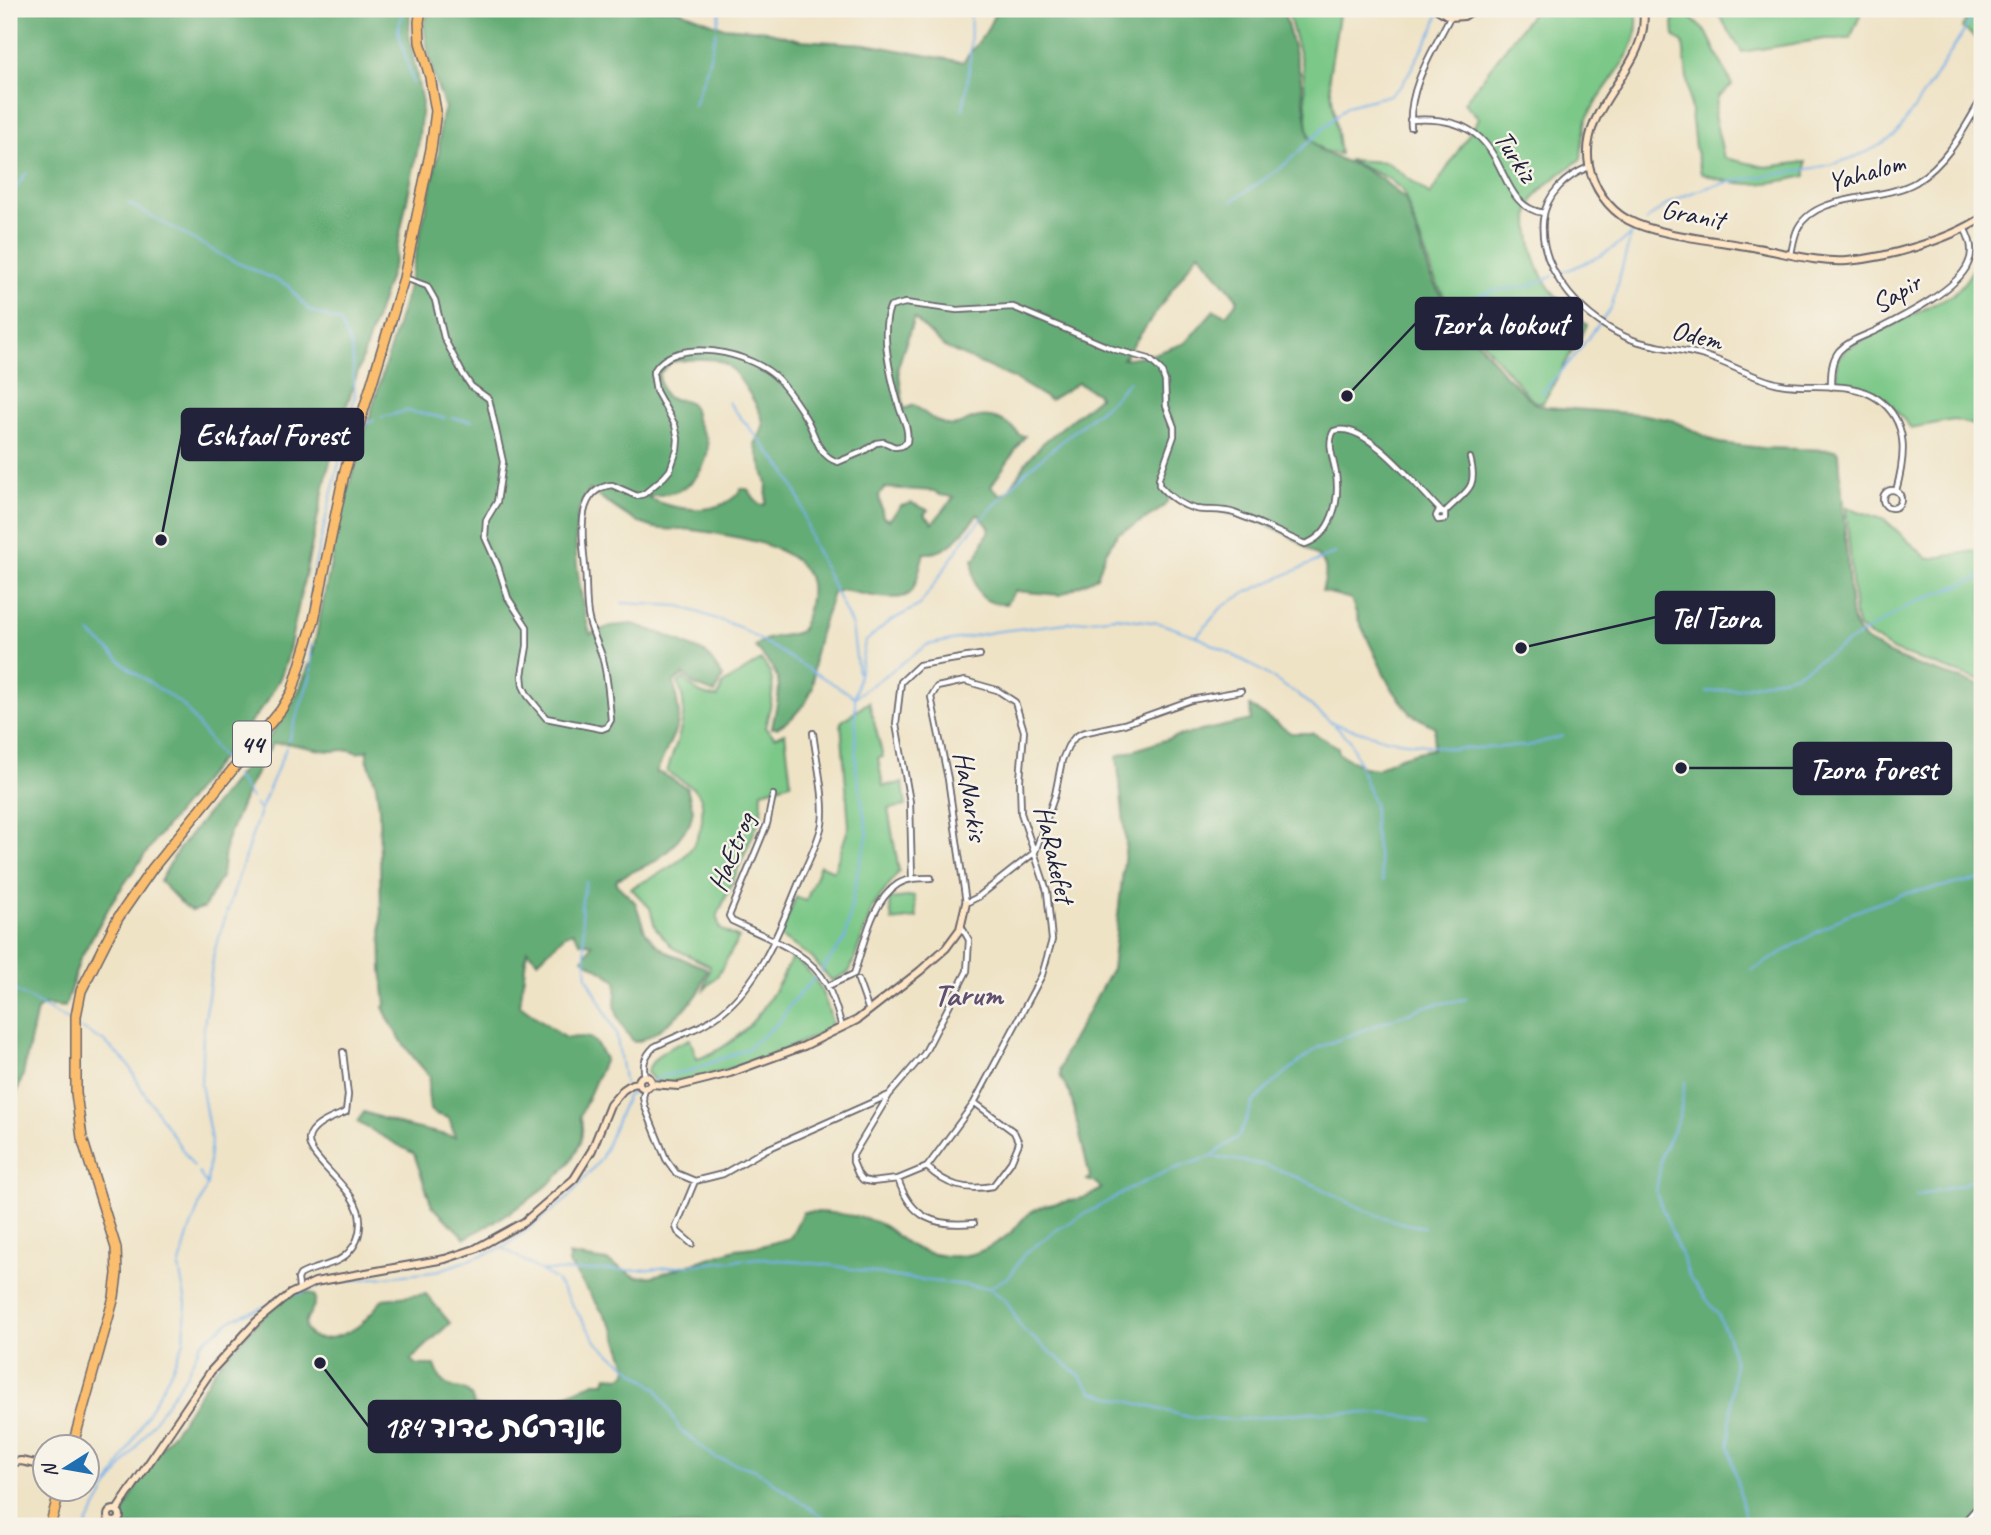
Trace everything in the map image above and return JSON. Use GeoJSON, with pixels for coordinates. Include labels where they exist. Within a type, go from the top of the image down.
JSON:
{"type":"FeatureCollection","features":[{"type":"Feature","properties":{"kind":"highway","name":"44"},"geometry":{"type":"LineString","coordinates":[[76,1434],[114,1297],[117,1274],[116,1248],[86,1151],[76,1093],[75,1016],[81,991],[118,918],[152,869],[281,710],[292,692],[314,620],[344,474],[404,278],[436,121],[430,77],[420,42],[421,9]]}},
{"type":"Feature","properties":{"kind":"highway"},"geometry":{"type":"LineString","coordinates":[[50,1526],[56,1504]]}},
{"type":"Feature","properties":{"kind":"street"},"geometry":{"type":"LineString","coordinates":[[1437,9],[1450,17],[1464,16],[1475,9]]}},
{"type":"Feature","properties":{"kind":"street","name":"Granit"},"geometry":{"type":"LineString","coordinates":[[1643,9],[1644,24],[1637,48],[1592,126],[1588,145],[1590,167],[1597,188],[1621,216],[1637,224],[1832,261],[1855,260],[1923,244],[1964,229],[1982,218]]}},
{"type":"Feature","properties":{"kind":"street"},"geometry":{"type":"LineString","coordinates":[[1411,127],[1412,101],[1418,82],[1450,17]]}},
{"type":"Feature","properties":{"kind":"street","name":"Yahalom"},"geometry":{"type":"LineString","coordinates":[[1791,254],[1799,227],[1815,209],[1903,188],[1933,169],[1954,145],[1982,98]]}},
{"type":"Feature","properties":{"kind":"street","name":"Turkiz"},"geometry":{"type":"LineString","coordinates":[[1410,120],[1450,122],[1474,131],[1487,144],[1520,202],[1529,209],[1544,213]]}},
{"type":"Feature","properties":{"kind":"street"},"geometry":{"type":"LineString","coordinates":[[1544,213],[1562,183],[1590,167]]}},
{"type":"Feature","properties":{"kind":"street","name":"Odem"},"geometry":{"type":"LineString","coordinates":[[1544,213],[1544,242],[1556,274],[1584,310],[1611,330],[1652,345],[1702,355],[1775,383],[1865,392],[1884,404],[1892,412],[1904,444],[1902,470],[1896,491]]}},
{"type":"Feature","properties":{"kind":"street","name":"Sapir"},"geometry":{"type":"LineString","coordinates":[[1831,387],[1833,361],[1842,348],[1916,308],[1953,283],[1964,272],[1970,261],[1971,249],[1964,229]]}},
{"type":"Feature","properties":{"kind":"street"},"geometry":{"type":"LineString","coordinates":[[404,278],[427,286],[435,300],[444,338],[463,374],[471,386],[489,399],[503,462],[497,502],[486,520],[485,537],[508,598],[527,627],[523,686],[541,713],[553,721],[592,729],[602,729],[610,724],[611,720],[602,656],[587,610],[581,523],[585,508],[600,488],[612,485],[638,496],[644,494],[670,470],[678,439],[675,425],[656,391],[653,373],[664,359],[684,353],[723,351],[764,366],[777,377],[798,405],[822,452],[838,462],[876,443],[884,442],[895,447],[908,442],[889,359],[886,328],[890,307],[905,303],[957,310],[1013,307],[1113,349],[1149,359],[1161,369],[1165,381],[1166,406],[1174,427],[1174,436],[1159,485],[1172,497],[1196,509],[1227,510],[1304,544],[1321,536],[1333,516],[1336,475],[1331,438],[1334,431],[1339,429],[1356,432],[1400,467],[1443,511],[1471,488],[1474,471],[1470,457]]}},
{"type":"Feature","properties":{"kind":"street"},"geometry":{"type":"LineString","coordinates":[[1888,490],[1896,491],[1901,496],[1900,503],[1895,508],[1888,508],[1883,502],[1883,495],[1888,490]]}},
{"type":"Feature","properties":{"kind":"street"},"geometry":{"type":"LineString","coordinates":[[912,878],[910,802],[896,724],[901,682],[919,665],[980,655]]}},
{"type":"Feature","properties":{"kind":"street","name":"HaRakefet"},"geometry":{"type":"LineString","coordinates":[[889,1095],[853,1155],[853,1162],[863,1180],[873,1182],[898,1179],[926,1167],[974,1103],[1042,975],[1052,940],[1047,891],[1021,813],[1020,780],[1024,732],[1015,702],[997,690],[965,681],[937,687],[931,697]]}},
{"type":"Feature","properties":{"kind":"street"},"geometry":{"type":"LineString","coordinates":[[109,1524],[120,1518],[117,1510],[211,1371],[257,1321],[299,1287],[322,1280],[445,1259],[475,1249],[524,1222],[573,1179],[592,1150],[610,1105],[632,1084],[679,1086],[719,1077],[804,1046],[843,1028],[869,1011],[946,948],[961,926],[966,903],[978,897],[1035,852],[1055,795],[1062,760],[1075,737],[1117,726],[1191,700],[1241,691]]}},
{"type":"Feature","properties":{"kind":"street","name":"HaNarkis"},"geometry":{"type":"LineString","coordinates":[[931,697],[948,779],[966,903]]}},
{"type":"Feature","properties":{"kind":"street"},"geometry":{"type":"LineString","coordinates":[[813,733],[822,824],[773,941],[750,981],[723,1011],[705,1024],[654,1046],[643,1067],[650,1079],[645,1107],[666,1159],[676,1173],[695,1181],[723,1174],[765,1150],[889,1095],[924,1054],[967,971],[969,940],[961,926]]}},
{"type":"Feature","properties":{"kind":"street","name":"HaEtrog"},"geometry":{"type":"LineString","coordinates":[[773,795],[767,824],[729,916],[732,921],[773,941]]}},
{"type":"Feature","properties":{"kind":"street"},"geometry":{"type":"LineString","coordinates":[[828,986],[854,974],[872,920],[883,898],[900,883],[912,878],[931,877]]}},
{"type":"Feature","properties":{"kind":"street"},"geometry":{"type":"LineString","coordinates":[[773,941],[808,962],[828,986],[843,1028]]}},
{"type":"Feature","properties":{"kind":"street"},"geometry":{"type":"LineString","coordinates":[[858,980],[869,1011]]}},
{"type":"Feature","properties":{"kind":"street"},"geometry":{"type":"LineString","coordinates":[[299,1287],[300,1275],[347,1255],[355,1246],[360,1233],[359,1207],[350,1192],[313,1155],[309,1143],[310,1134],[317,1126],[346,1112],[348,1095],[343,1052]]}},
{"type":"Feature","properties":{"kind":"street"},"geometry":{"type":"LineString","coordinates":[[639,1083],[640,1078],[646,1076]]}},
{"type":"Feature","properties":{"kind":"street"},"geometry":{"type":"LineString","coordinates":[[926,1167],[941,1180],[955,1187],[977,1189],[993,1186],[1011,1162],[1019,1143],[1014,1132],[974,1103]]}},
{"type":"Feature","properties":{"kind":"street"},"geometry":{"type":"LineString","coordinates":[[898,1179],[903,1195],[916,1212],[945,1224],[974,1223]]}},
{"type":"Feature","properties":{"kind":"street"},"geometry":{"type":"LineString","coordinates":[[692,1244],[676,1227],[695,1181]]}},
{"type":"Feature","properties":{"kind":"street"},"geometry":{"type":"LineString","coordinates":[[9,1463],[21,1461],[32,1463]]}},
{"type":"Feature","properties":{"kind":"street"},"geometry":{"type":"LineString","coordinates":[[1966,1520],[1982,1502]]}},
{"type":"Feature","properties":{"kind":"green space"},"geometry":{"type":"Polygon","coordinates":[[[9,9],[410,9],[409,35],[422,103],[418,147],[394,263],[328,469],[287,659],[280,678],[266,703],[156,839],[113,900],[80,959],[65,1007],[45,1005],[37,1010],[23,1075],[9,1115],[9,9]]]}},
{"type":"Feature","properties":{"kind":"green space"},"geometry":{"type":"Polygon","coordinates":[[[429,9],[676,9],[722,27],[762,30],[800,40],[866,44],[963,62],[986,32],[997,9],[1283,9],[1300,73],[1309,137],[1322,152],[1362,168],[1384,181],[1405,199],[1432,280],[1443,299],[1505,375],[1534,403],[1546,407],[1640,414],[1672,420],[1719,443],[1763,448],[1836,450],[1839,454],[1851,613],[1855,627],[1866,640],[1896,657],[1982,686],[1982,1526],[117,1526],[145,1469],[181,1422],[218,1365],[267,1312],[294,1293],[309,1293],[315,1296],[305,1327],[311,1336],[325,1339],[356,1328],[383,1299],[426,1294],[450,1323],[411,1360],[418,1365],[435,1365],[443,1382],[469,1393],[474,1406],[525,1413],[595,1382],[605,1382],[607,1376],[621,1377],[626,1374],[628,1368],[614,1329],[568,1262],[571,1258],[567,1255],[607,1261],[636,1277],[654,1276],[736,1249],[790,1238],[803,1212],[811,1212],[843,1214],[865,1219],[882,1225],[920,1250],[944,1256],[961,1256],[976,1253],[998,1242],[1036,1209],[1095,1193],[1101,1188],[1087,1180],[1090,1177],[1070,1093],[1061,1078],[1060,1070],[1065,1053],[1112,969],[1126,843],[1117,756],[1174,737],[1251,720],[1250,706],[1291,733],[1313,733],[1338,747],[1338,753],[1363,767],[1377,769],[1404,756],[1433,749],[1435,727],[1411,714],[1390,686],[1351,599],[1322,591],[1326,570],[1320,558],[1277,529],[1170,495],[1160,509],[1118,533],[1105,554],[1097,577],[1060,595],[1015,591],[1006,604],[988,601],[982,597],[974,577],[973,559],[975,560],[990,528],[978,514],[948,546],[933,553],[924,553],[914,587],[907,595],[890,598],[842,590],[833,593],[814,658],[813,687],[806,702],[792,718],[777,728],[772,728],[779,692],[777,676],[755,647],[765,640],[801,631],[810,596],[810,584],[805,570],[779,550],[742,538],[646,525],[621,512],[590,490],[579,509],[576,555],[590,634],[611,626],[633,624],[707,654],[723,677],[715,693],[694,685],[684,674],[674,682],[679,714],[677,727],[656,773],[661,773],[687,788],[693,810],[690,823],[672,847],[656,861],[617,879],[616,884],[635,902],[645,931],[654,942],[668,953],[706,968],[707,971],[699,992],[687,1006],[659,1030],[634,1042],[617,1014],[616,980],[583,959],[592,944],[580,942],[573,932],[565,935],[538,961],[527,950],[520,1005],[565,1038],[590,1038],[605,1059],[580,1116],[582,1135],[575,1154],[561,1172],[522,1204],[465,1238],[432,1206],[414,1154],[357,1122],[364,1112],[402,1125],[455,1137],[449,1118],[430,1110],[430,1076],[403,1043],[383,1007],[386,1004],[382,970],[379,807],[376,785],[367,758],[368,750],[357,753],[349,750],[327,751],[272,744],[248,788],[226,842],[222,875],[204,908],[192,911],[160,881],[178,850],[282,721],[311,661],[342,509],[407,292],[439,151],[440,125],[445,108],[434,77],[424,25],[429,9]],[[1199,252],[1123,359],[1154,354],[1185,343],[1214,310],[1226,315],[1238,300],[1199,252]],[[914,318],[898,367],[904,409],[914,405],[943,424],[952,425],[981,417],[993,418],[1025,436],[991,486],[1001,495],[1009,490],[1026,462],[1043,443],[1099,397],[1097,393],[1078,383],[1050,400],[1015,379],[944,347],[914,318]],[[695,359],[671,362],[659,374],[661,387],[669,398],[684,400],[693,407],[697,422],[706,438],[707,456],[697,476],[686,486],[673,493],[648,497],[671,506],[711,508],[733,498],[741,489],[747,489],[759,504],[764,505],[767,484],[755,444],[763,423],[749,392],[732,369],[719,361],[695,359]],[[885,488],[879,495],[883,517],[889,520],[901,506],[912,503],[928,510],[924,514],[933,523],[954,497],[940,495],[934,491],[885,488]]]}},
{"type":"Feature","properties":{"kind":"green space"},"geometry":{"type":"Polygon","coordinates":[[[1287,9],[1340,9],[1329,76],[1340,154],[1324,151],[1312,141],[1308,130],[1303,67],[1287,9]]]}},
{"type":"Feature","properties":{"kind":"green space"},"geometry":{"type":"Polygon","coordinates":[[[1535,9],[1636,9],[1637,25],[1628,54],[1586,121],[1581,159],[1546,185],[1530,207],[1530,232],[1538,268],[1557,297],[1587,325],[1543,403],[1533,401],[1446,300],[1435,280],[1403,191],[1389,179],[1348,160],[1387,162],[1430,195],[1479,118],[1464,103],[1535,9]]]}},
{"type":"Feature","properties":{"kind":"green space"},"geometry":{"type":"Polygon","coordinates":[[[1672,9],[1681,9],[1707,33],[1732,85],[1718,97],[1714,115],[1724,158],[1766,167],[1806,162],[1806,176],[1754,184],[1728,181],[1701,173],[1695,147],[1683,43],[1674,36],[1672,9]]]}},
{"type":"Feature","properties":{"kind":"green space"},"geometry":{"type":"Polygon","coordinates":[[[1707,9],[1862,11],[1850,39],[1825,39],[1742,52],[1720,17],[1707,9]]]}},
{"type":"Feature","properties":{"kind":"green space"},"geometry":{"type":"Polygon","coordinates":[[[1971,9],[1982,9],[1982,42],[1962,28],[1971,9]]]}},
{"type":"Feature","properties":{"kind":"green space"},"geometry":{"type":"Polygon","coordinates":[[[1982,226],[1982,427],[1954,420],[1911,428],[1879,396],[1861,387],[1836,381],[1837,359],[1849,347],[1952,295],[1965,282],[1974,267],[1978,250],[1975,232],[1982,226]]]}},
{"type":"Feature","properties":{"kind":"green space"},"geometry":{"type":"Polygon","coordinates":[[[1846,507],[1885,520],[1928,559],[1982,550],[1982,681],[1894,651],[1858,628],[1846,507]]]}},
{"type":"Feature","properties":{"kind":"green space"},"geometry":{"type":"Polygon","coordinates":[[[761,660],[771,675],[772,684],[765,728],[775,737],[785,733],[791,783],[762,791],[761,816],[717,917],[720,929],[739,938],[718,975],[704,990],[710,966],[673,948],[655,927],[650,908],[631,888],[677,863],[694,845],[702,820],[702,803],[698,793],[667,772],[683,717],[682,695],[678,683],[684,678],[699,692],[718,697],[723,684],[761,660]]]}},
{"type":"Feature","properties":{"kind":"green space"},"geometry":{"type":"Polygon","coordinates":[[[869,702],[883,757],[878,758],[883,786],[903,783],[906,806],[888,809],[899,871],[873,907],[849,972],[832,981],[810,956],[779,936],[796,897],[806,901],[820,865],[834,871],[849,826],[841,722],[869,702]]]}},
{"type":"Feature","properties":{"kind":"green space"},"geometry":{"type":"Polygon","coordinates":[[[914,896],[917,918],[892,921],[889,899],[914,896]]]}},
{"type":"Feature","properties":{"kind":"green space"},"geometry":{"type":"Polygon","coordinates":[[[792,958],[808,971],[819,986],[832,1022],[828,1030],[722,1072],[656,1083],[647,1072],[654,1060],[664,1051],[690,1039],[697,1059],[714,1052],[743,1032],[775,990],[792,958]]]}},
{"type":"Feature","properties":{"kind":"waterway"},"geometry":{"type":"LineString","coordinates":[[404,9],[398,30],[413,83]]}},
{"type":"Feature","properties":{"kind":"waterway"},"geometry":{"type":"LineString","coordinates":[[717,25],[721,9]]}},
{"type":"Feature","properties":{"kind":"waterway"},"geometry":{"type":"LineString","coordinates":[[963,109],[970,59],[970,9]]}},
{"type":"Feature","properties":{"kind":"waterway"},"geometry":{"type":"LineString","coordinates":[[1646,221],[1672,202],[1701,189],[1832,164],[1863,154],[1891,138],[1911,113],[1978,9]]}},
{"type":"Feature","properties":{"kind":"waterway"},"geometry":{"type":"LineString","coordinates":[[1232,201],[1281,168],[1347,106],[1390,95],[1402,85],[1434,28],[1439,11]]}},
{"type":"Feature","properties":{"kind":"waterway"},"geometry":{"type":"LineString","coordinates":[[694,105],[716,32]]}},
{"type":"Feature","properties":{"kind":"waterway"},"geometry":{"type":"LineString","coordinates":[[9,199],[26,173]]}},
{"type":"Feature","properties":{"kind":"waterway"},"geometry":{"type":"LineString","coordinates":[[128,203],[227,258],[287,285],[309,310],[340,322],[352,349],[355,395],[311,581],[311,614]]}},
{"type":"Feature","properties":{"kind":"waterway"},"geometry":{"type":"LineString","coordinates":[[1560,273],[1601,255],[1620,244],[1637,229]]}},
{"type":"Feature","properties":{"kind":"waterway"},"geometry":{"type":"LineString","coordinates":[[1542,393],[1611,308],[1631,235]]}},
{"type":"Feature","properties":{"kind":"waterway"},"geometry":{"type":"LineString","coordinates":[[1471,298],[1496,290],[1527,287],[1553,276]]}},
{"type":"Feature","properties":{"kind":"waterway"},"geometry":{"type":"LineString","coordinates":[[821,971],[845,939],[858,869],[868,835],[856,769],[855,697],[865,642],[887,623],[920,605],[968,534],[1026,471],[1113,399],[1129,381]]}},
{"type":"Feature","properties":{"kind":"waterway"},"geometry":{"type":"LineString","coordinates":[[728,402],[785,471],[800,500],[811,540],[852,626],[858,673]]}},
{"type":"Feature","properties":{"kind":"waterway"},"geometry":{"type":"LineString","coordinates":[[382,417],[407,411],[445,418]]}},
{"type":"Feature","properties":{"kind":"waterway"},"geometry":{"type":"LineString","coordinates":[[452,418],[472,421]]}},
{"type":"Feature","properties":{"kind":"waterway"},"geometry":{"type":"LineString","coordinates":[[363,425],[374,420]]}},
{"type":"Feature","properties":{"kind":"waterway"},"geometry":{"type":"LineString","coordinates":[[1197,636],[1222,607],[1247,592],[1335,553]]}},
{"type":"Feature","properties":{"kind":"waterway"},"geometry":{"type":"LineString","coordinates":[[1707,692],[1738,689],[1796,674],[1913,603],[1982,577]]}},
{"type":"Feature","properties":{"kind":"waterway"},"geometry":{"type":"LineString","coordinates":[[622,603],[680,606],[739,627],[855,697],[927,645],[993,632],[1115,617],[1159,623],[1196,636],[1252,665],[1298,695],[1332,723],[1386,739],[1452,749],[1528,746],[1563,736]]}},
{"type":"Feature","properties":{"kind":"waterway"},"geometry":{"type":"LineString","coordinates":[[90,633],[131,670],[183,705],[229,767]]}},
{"type":"Feature","properties":{"kind":"waterway"},"geometry":{"type":"LineString","coordinates":[[288,741],[311,675],[311,644]]}},
{"type":"Feature","properties":{"kind":"waterway"},"geometry":{"type":"LineString","coordinates":[[1335,726],[1350,740],[1374,804],[1374,830],[1383,881]]}},
{"type":"Feature","properties":{"kind":"waterway"},"geometry":{"type":"LineString","coordinates":[[108,1486],[169,1375],[184,1342],[186,1303],[179,1268],[207,1185],[211,1140],[201,1084],[203,1034],[214,952],[260,811],[286,748]]}},
{"type":"Feature","properties":{"kind":"waterway"},"geometry":{"type":"LineString","coordinates":[[235,775],[251,798]]}},
{"type":"Feature","properties":{"kind":"waterway"},"geometry":{"type":"LineString","coordinates":[[255,804],[260,811]]}},
{"type":"Feature","properties":{"kind":"waterway"},"geometry":{"type":"LineString","coordinates":[[1751,971],[1844,916],[1903,894],[1982,879]]}},
{"type":"Feature","properties":{"kind":"waterway"},"geometry":{"type":"LineString","coordinates":[[586,882],[581,905],[587,977],[616,1033],[625,1085]]}},
{"type":"Feature","properties":{"kind":"waterway"},"geometry":{"type":"LineString","coordinates":[[652,1082],[664,1075],[690,1071],[747,1049],[779,1022],[792,1002],[818,975]]}},
{"type":"Feature","properties":{"kind":"waterway"},"geometry":{"type":"LineString","coordinates":[[9,987],[71,1022]]}},
{"type":"Feature","properties":{"kind":"waterway"},"geometry":{"type":"LineString","coordinates":[[543,1271],[640,1270],[760,1258],[830,1265],[898,1277],[989,1288],[1010,1276],[1024,1254],[1058,1229],[1167,1171],[1210,1157],[1239,1136],[1253,1103],[1274,1082],[1317,1048],[1426,1006],[1466,999]]}},
{"type":"Feature","properties":{"kind":"waterway"},"geometry":{"type":"LineString","coordinates":[[81,1028],[106,1043],[128,1064],[194,1167]]}},
{"type":"Feature","properties":{"kind":"waterway"},"geometry":{"type":"LineString","coordinates":[[1685,1082],[1680,1115],[1662,1154],[1656,1193],[1690,1278],[1718,1314],[1729,1340],[1734,1361],[1729,1445],[1747,1526]]}},
{"type":"Feature","properties":{"kind":"waterway"},"geometry":{"type":"LineString","coordinates":[[298,1294],[325,1283],[434,1272],[503,1248],[565,1201],[601,1159],[627,1096],[647,1085]]}},
{"type":"Feature","properties":{"kind":"waterway"},"geometry":{"type":"LineString","coordinates":[[1211,1157],[1251,1162],[1280,1170],[1371,1213],[1424,1227]]}},
{"type":"Feature","properties":{"kind":"waterway"},"geometry":{"type":"LineString","coordinates":[[199,1173],[206,1184]]}},
{"type":"Feature","properties":{"kind":"waterway"},"geometry":{"type":"LineString","coordinates":[[1916,1196],[1964,1184],[1982,1173]]}},
{"type":"Feature","properties":{"kind":"waterway"},"geometry":{"type":"LineString","coordinates":[[503,1248],[556,1280],[598,1344],[657,1389],[680,1430],[716,1458],[756,1470],[835,1526]]}},
{"type":"Feature","properties":{"kind":"waterway"},"geometry":{"type":"LineString","coordinates":[[991,1289],[1007,1302],[1022,1329],[1081,1377],[1093,1392],[1189,1417],[1235,1420],[1312,1412],[1388,1414],[1431,1420]]}},
{"type":"Feature","properties":{"kind":"waterway"},"geometry":{"type":"LineString","coordinates":[[105,1492],[186,1375],[201,1343],[234,1318],[277,1302]]}},
{"type":"Feature","properties":{"kind":"waterway"},"geometry":{"type":"LineString","coordinates":[[86,1526],[104,1494]]}},
{"type":"Feature","properties":{"kind":"place","name":"Tzor'a lookout"},"geometry":{"type":"Point","coordinates":[1347,396]}},
{"type":"Feature","properties":{"kind":"place","name":"Eshtaol Forest"},"geometry":{"type":"Point","coordinates":[161,540]}},
{"type":"Feature","properties":{"kind":"place","name":"Tel Tzora"},"geometry":{"type":"Point","coordinates":[1521,648]}},
{"type":"Feature","properties":{"kind":"place","name":"Tzora Forest"},"geometry":{"type":"Point","coordinates":[1681,768]}},
{"type":"Feature","properties":{"kind":"place","name":"אנדרטת גדוד 184"},"geometry":{"type":"Point","coordinates":[320,1363]}},
{"type":"Feature","properties":{"kind":"district","name":"Tarum"},"geometry":{"type":"Point","coordinates":[968,994]}}]}
